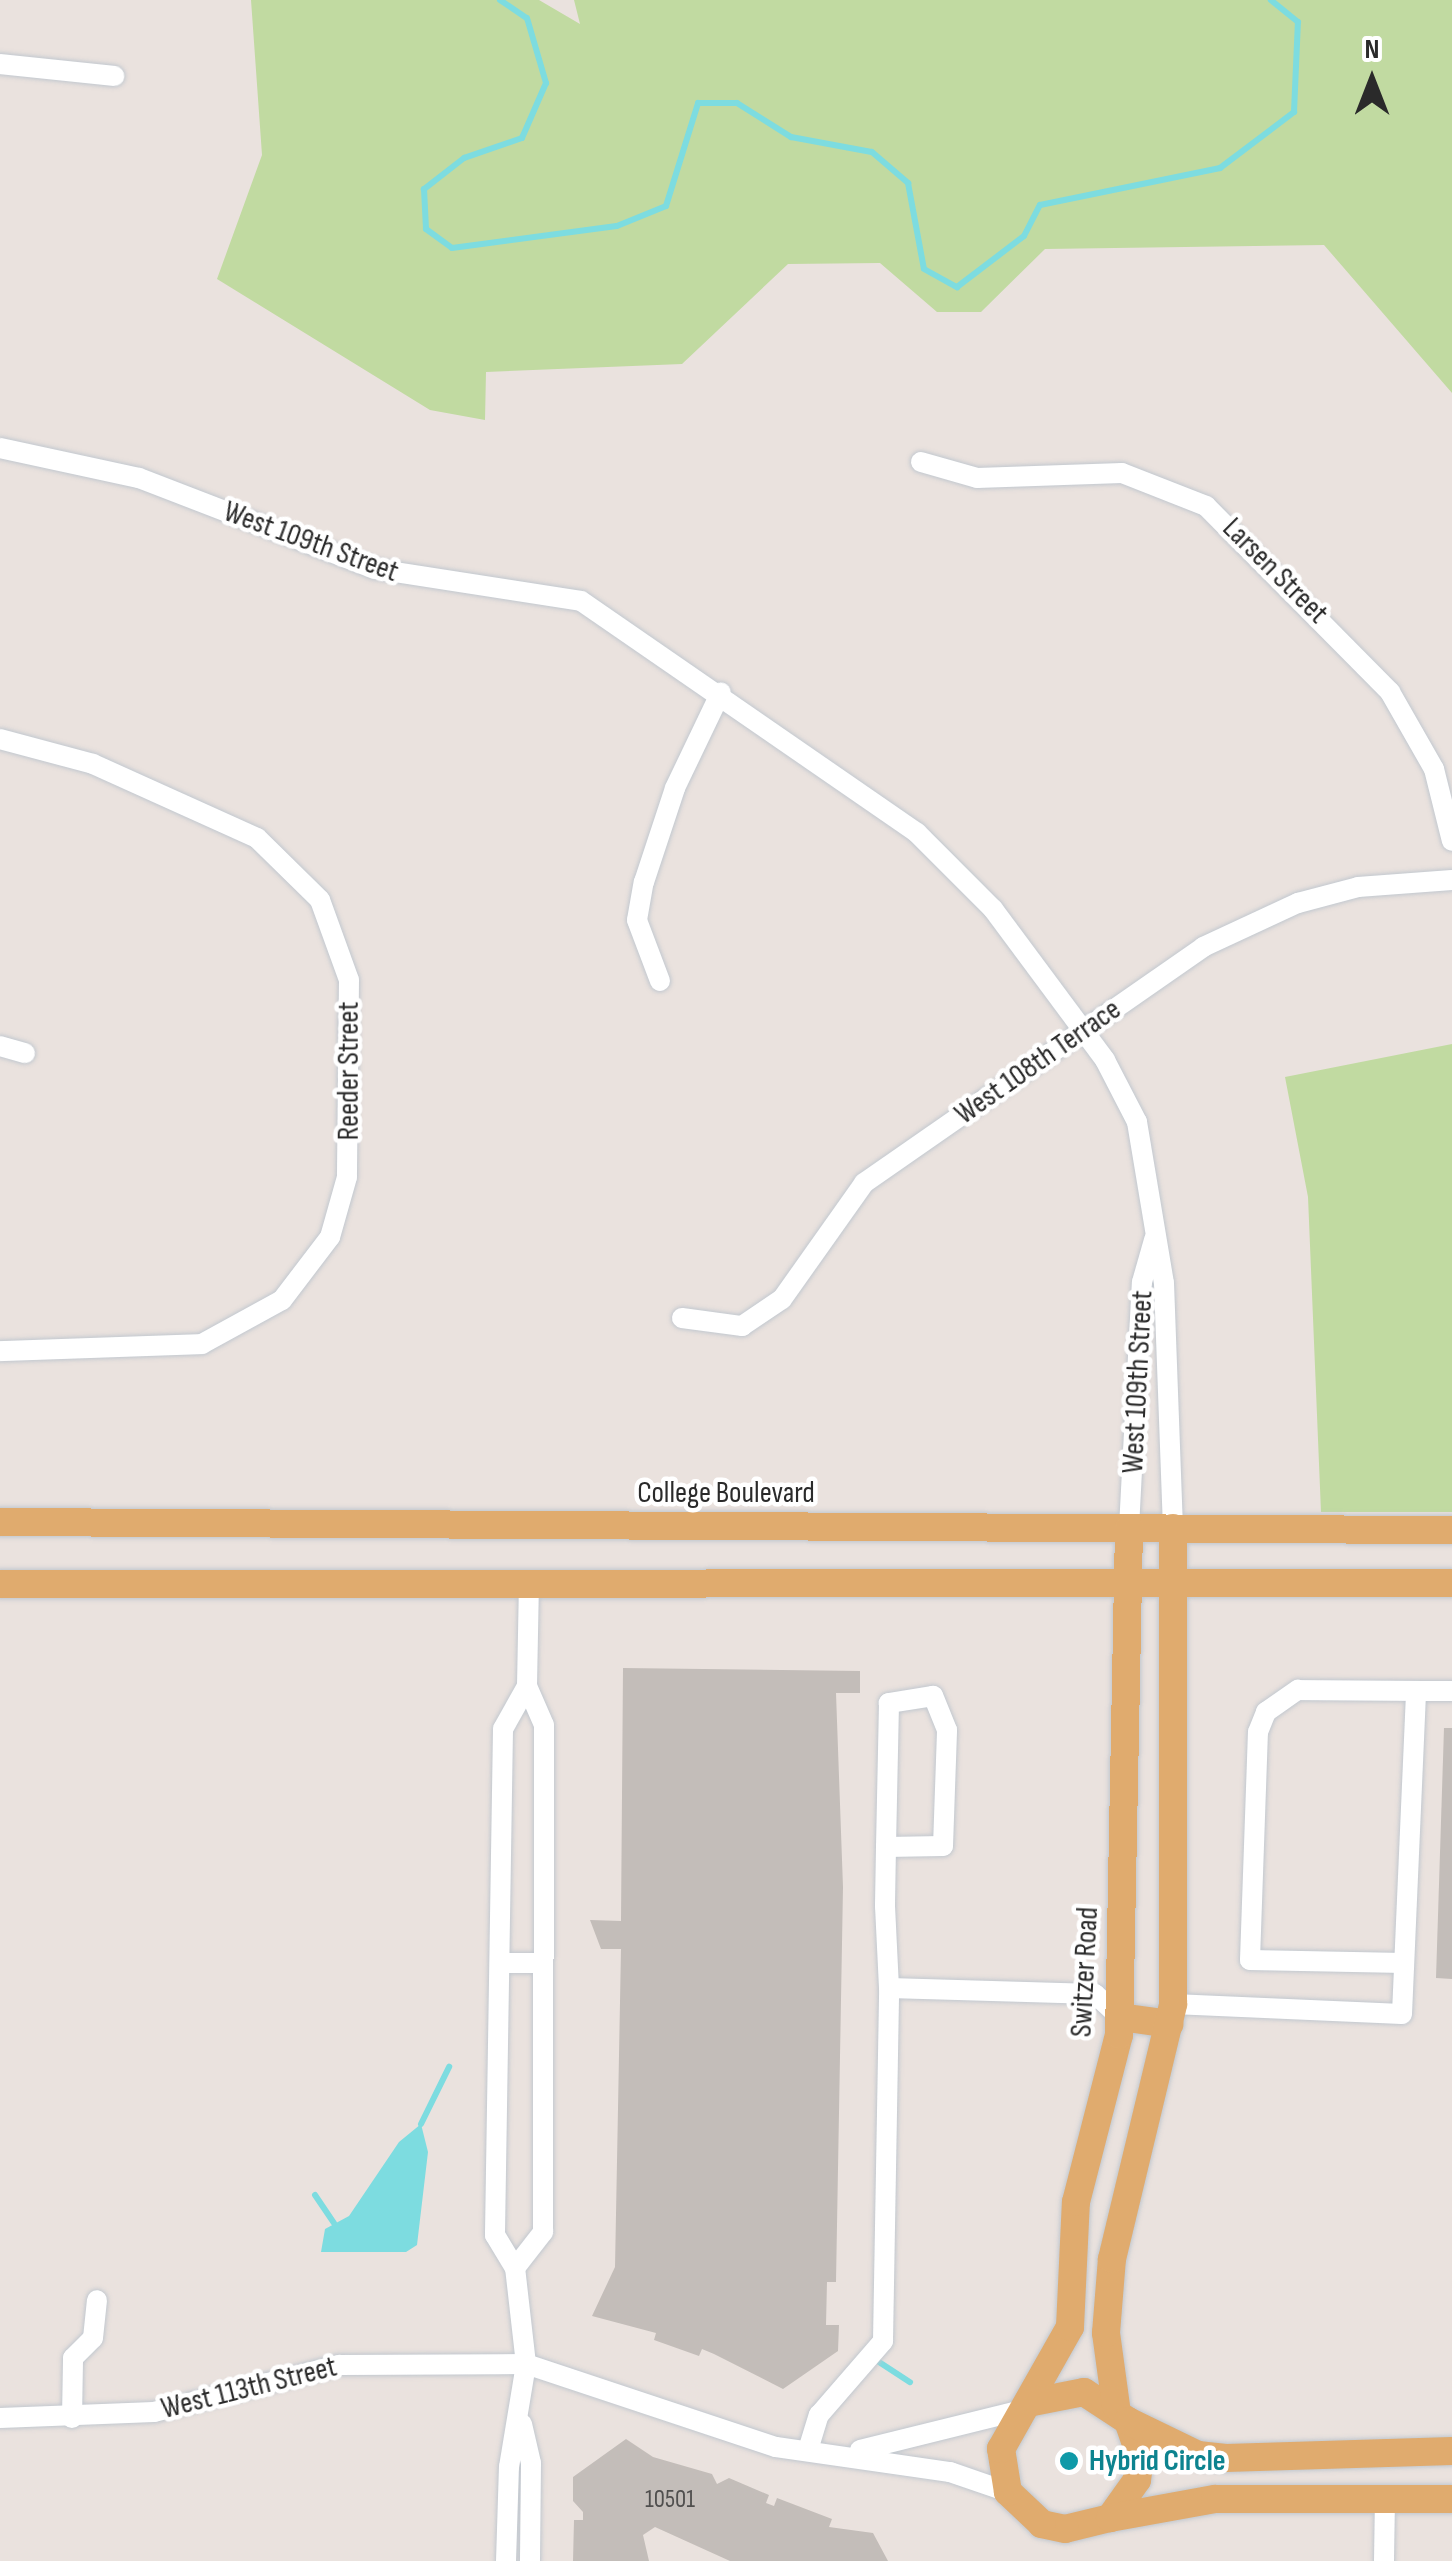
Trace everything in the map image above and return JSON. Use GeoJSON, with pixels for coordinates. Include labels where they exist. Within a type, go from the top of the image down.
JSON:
{"type":"FeatureCollection","features":[{"type":"Feature","properties":{"kind":"main road","name":"College Boulevard"},"geometry":{"type":"LineString","coordinates":[[0,1522],[1452,1530]]}},
{"type":"Feature","properties":{"kind":"main road","name":"Switzer Road"},"geometry":{"type":"LineString","coordinates":[[1025,2406],[1070,2327],[1076,2202],[1120,2017],[1129,1528]]}},
{"type":"Feature","properties":{"kind":"main road"},"geometry":{"type":"LineString","coordinates":[[1110,2518],[1137,2480],[1140,2456],[1122,2414],[1106,2333],[1112,2259],[1171,2014],[1173,1528]]}},
{"type":"Feature","properties":{"kind":"main road"},"geometry":{"type":"LineString","coordinates":[[0,1584],[1452,1583]]}},
{"type":"Feature","properties":{"kind":"main road"},"geometry":{"type":"LineString","coordinates":[[1120,2017],[1171,2014]]}},
{"type":"Feature","properties":{"kind":"main road"},"geometry":{"type":"LineString","coordinates":[[1452,2451],[1226,2458],[1198,2455],[1084,2392],[1025,2406],[1001,2449],[1008,2492],[1042,2524],[1064,2530],[1215,2500],[1452,2500]]}},
{"type":"Feature","properties":{"kind":"main road"},"geometry":{"type":"LineString","coordinates":[[1383,2451],[1385,2500]]}},
{"type":"Feature","properties":{"kind":"street"},"geometry":{"type":"LineString","coordinates":[[0,64],[114,76]]}},
{"type":"Feature","properties":{"kind":"street","name":"West 109th Street"},"geometry":{"type":"LineString","coordinates":[[0,448],[139,478],[375,569],[581,601],[722,692],[917,832],[993,909],[1084,1031],[1137,1122],[1155,1238],[1170,1392],[1173,1528]]}},
{"type":"Feature","properties":{"kind":"street","name":"Larsen Street"},"geometry":{"type":"LineString","coordinates":[[921,462],[977,478],[1122,473],[1206,506],[1390,692],[1434,769],[1452,842]]}},
{"type":"Feature","properties":{"kind":"street"},"geometry":{"type":"LineString","coordinates":[[660,981],[638,920],[644,882],[675,788],[722,692]]}},
{"type":"Feature","properties":{"kind":"street","name":"Reeder Street"},"geometry":{"type":"LineString","coordinates":[[0,739],[93,764],[257,838],[320,900],[342,949],[349,1000],[347,1177],[320,1254],[282,1300],[202,1344],[0,1351]]}},
{"type":"Feature","properties":{"kind":"street","name":"West 108th Terrace"},"geometry":{"type":"LineString","coordinates":[[682,1318],[742,1326],[782,1299],[864,1183],[1249,923],[1358,888],[1452,880]]}},
{"type":"Feature","properties":{"kind":"street"},"geometry":{"type":"LineString","coordinates":[[0,1046],[25,1053]]}},
{"type":"Feature","properties":{"kind":"street","name":"West 109th Street"},"geometry":{"type":"LineString","coordinates":[[1129,1528],[1142,1282],[1155,1238]]}},
{"type":"Feature","properties":{"kind":"street"},"geometry":{"type":"LineString","coordinates":[[1136,1392],[1170,1392]]}},
{"type":"Feature","properties":{"kind":"street"},"geometry":{"type":"LineString","coordinates":[[506,2561],[509,2466],[521,2419],[526,2364],[514,2268],[495,2235],[504,1729],[526,1686],[529,1584]]}},
{"type":"Feature","properties":{"kind":"street"},"geometry":{"type":"LineString","coordinates":[[514,2268],[543,2232],[544,1725],[526,1686]]}},
{"type":"Feature","properties":{"kind":"street"},"geometry":{"type":"LineString","coordinates":[[1404,1963],[1250,1960],[1258,1732],[1266,1712],[1298,1690],[1452,1691]]}},
{"type":"Feature","properties":{"kind":"street"},"geometry":{"type":"LineString","coordinates":[[1171,2014],[1402,2014],[1416,1691]]}},
{"type":"Feature","properties":{"kind":"street"},"geometry":{"type":"LineString","coordinates":[[808,2450],[819,2415],[883,2341],[889,1988],[886,1847],[889,1704],[933,1696],[947,1730],[943,1846],[886,1847]]}},
{"type":"Feature","properties":{"kind":"street"},"geometry":{"type":"LineString","coordinates":[[502,1963],[542,1963]]}},
{"type":"Feature","properties":{"kind":"street"},"geometry":{"type":"LineString","coordinates":[[889,1988],[1095,1994],[1120,2017]]}},
{"type":"Feature","properties":{"kind":"street"},"geometry":{"type":"LineString","coordinates":[[72,2418],[73,2358],[92,2338],[97,2300]]}},
{"type":"Feature","properties":{"kind":"street","name":"West 113th Street"},"geometry":{"type":"LineString","coordinates":[[0,2418],[154,2412],[339,2364],[526,2364],[776,2447],[844,2453],[966,2475],[1008,2492]]}},
{"type":"Feature","properties":{"kind":"street","name":"West 113th Street"},"geometry":{"type":"LineString","coordinates":[[844,2453],[928,2439],[1025,2406]]}},
{"type":"Feature","properties":{"kind":"street"},"geometry":{"type":"LineString","coordinates":[[521,2419],[531,2463],[530,2561]]}},
{"type":"Feature","properties":{"kind":"street"},"geometry":{"type":"LineString","coordinates":[[1384,2561],[1385,2500]]}},
{"type":"Feature","properties":{"kind":"green space"},"geometry":{"type":"Polygon","coordinates":[[[251,0],[539,0],[580,24],[574,0],[1452,0],[1452,393],[1324,245],[1045,249],[981,312],[937,312],[880,263],[788,264],[682,364],[486,372],[485,420],[430,410],[217,279],[262,155],[251,0]]]}},
{"type":"Feature","properties":{"kind":"green space"},"geometry":{"type":"Polygon","coordinates":[[[1452,1044],[1452,1512],[1321,1512],[1308,1197],[1285,1077],[1452,1044]]]}},
{"type":"Feature","properties":{"kind":"water"},"geometry":{"type":"Polygon","coordinates":[[[421,2124],[428,2152],[417,2245],[406,2252],[321,2252],[325,2229],[349,2216],[399,2142],[421,2124]]]}},
{"type":"Feature","properties":{"kind":"building"},"geometry":{"type":"Polygon","coordinates":[[[623,1668],[860,1671],[860,1693],[836,1693],[843,1887],[836,2282],[827,2282],[826,2325],[839,2325],[838,2351],[783,2389],[702,2349],[699,2356],[654,2340],[656,2333],[592,2316],[615,2267],[621,1949],[601,1949],[590,1920],[621,1921],[623,1668]]]}},
{"type":"Feature","properties":{"kind":"building"},"geometry":{"type":"Polygon","coordinates":[[[1444,1728],[1452,1728],[1452,1979],[1436,1978],[1444,1728]]]}},
{"type":"Feature","properties":{"kind":"building"},"geometry":{"type":"Polygon","coordinates":[[[626,2439],[653,2457],[712,2474],[717,2484],[729,2478],[769,2495],[766,2503],[774,2506],[777,2498],[832,2519],[829,2527],[873,2533],[888,2561],[730,2561],[655,2527],[643,2535],[649,2561],[573,2561],[574,2520],[583,2520],[583,2512],[573,2501],[573,2477],[626,2439]]]}},
{"type":"Feature","properties":{"kind":"waterway"},"geometry":{"type":"LineString","coordinates":[[500,0],[527,18],[546,83],[522,138],[464,158],[424,189],[426,229],[452,248],[617,226],[666,206],[698,103],[737,103],[791,137],[872,152],[908,183],[924,269],[957,287],[1024,236],[1040,205],[1220,168],[1294,112],[1298,22],[1271,0]]}},
{"type":"Feature","properties":{"kind":"waterway"},"geometry":{"type":"LineString","coordinates":[[421,2124],[449,2067]]}},
{"type":"Feature","properties":{"kind":"waterway"},"geometry":{"type":"LineString","coordinates":[[315,2195],[334,2223]]}},
{"type":"Feature","properties":{"kind":"waterway"},"geometry":{"type":"LineString","coordinates":[[879,2362],[910,2382]]}},
{"type":"Feature","properties":{"kind":"place","name":"Hybrid Circle"},"geometry":{"type":"Point","coordinates":[1069,2461]}}]}
